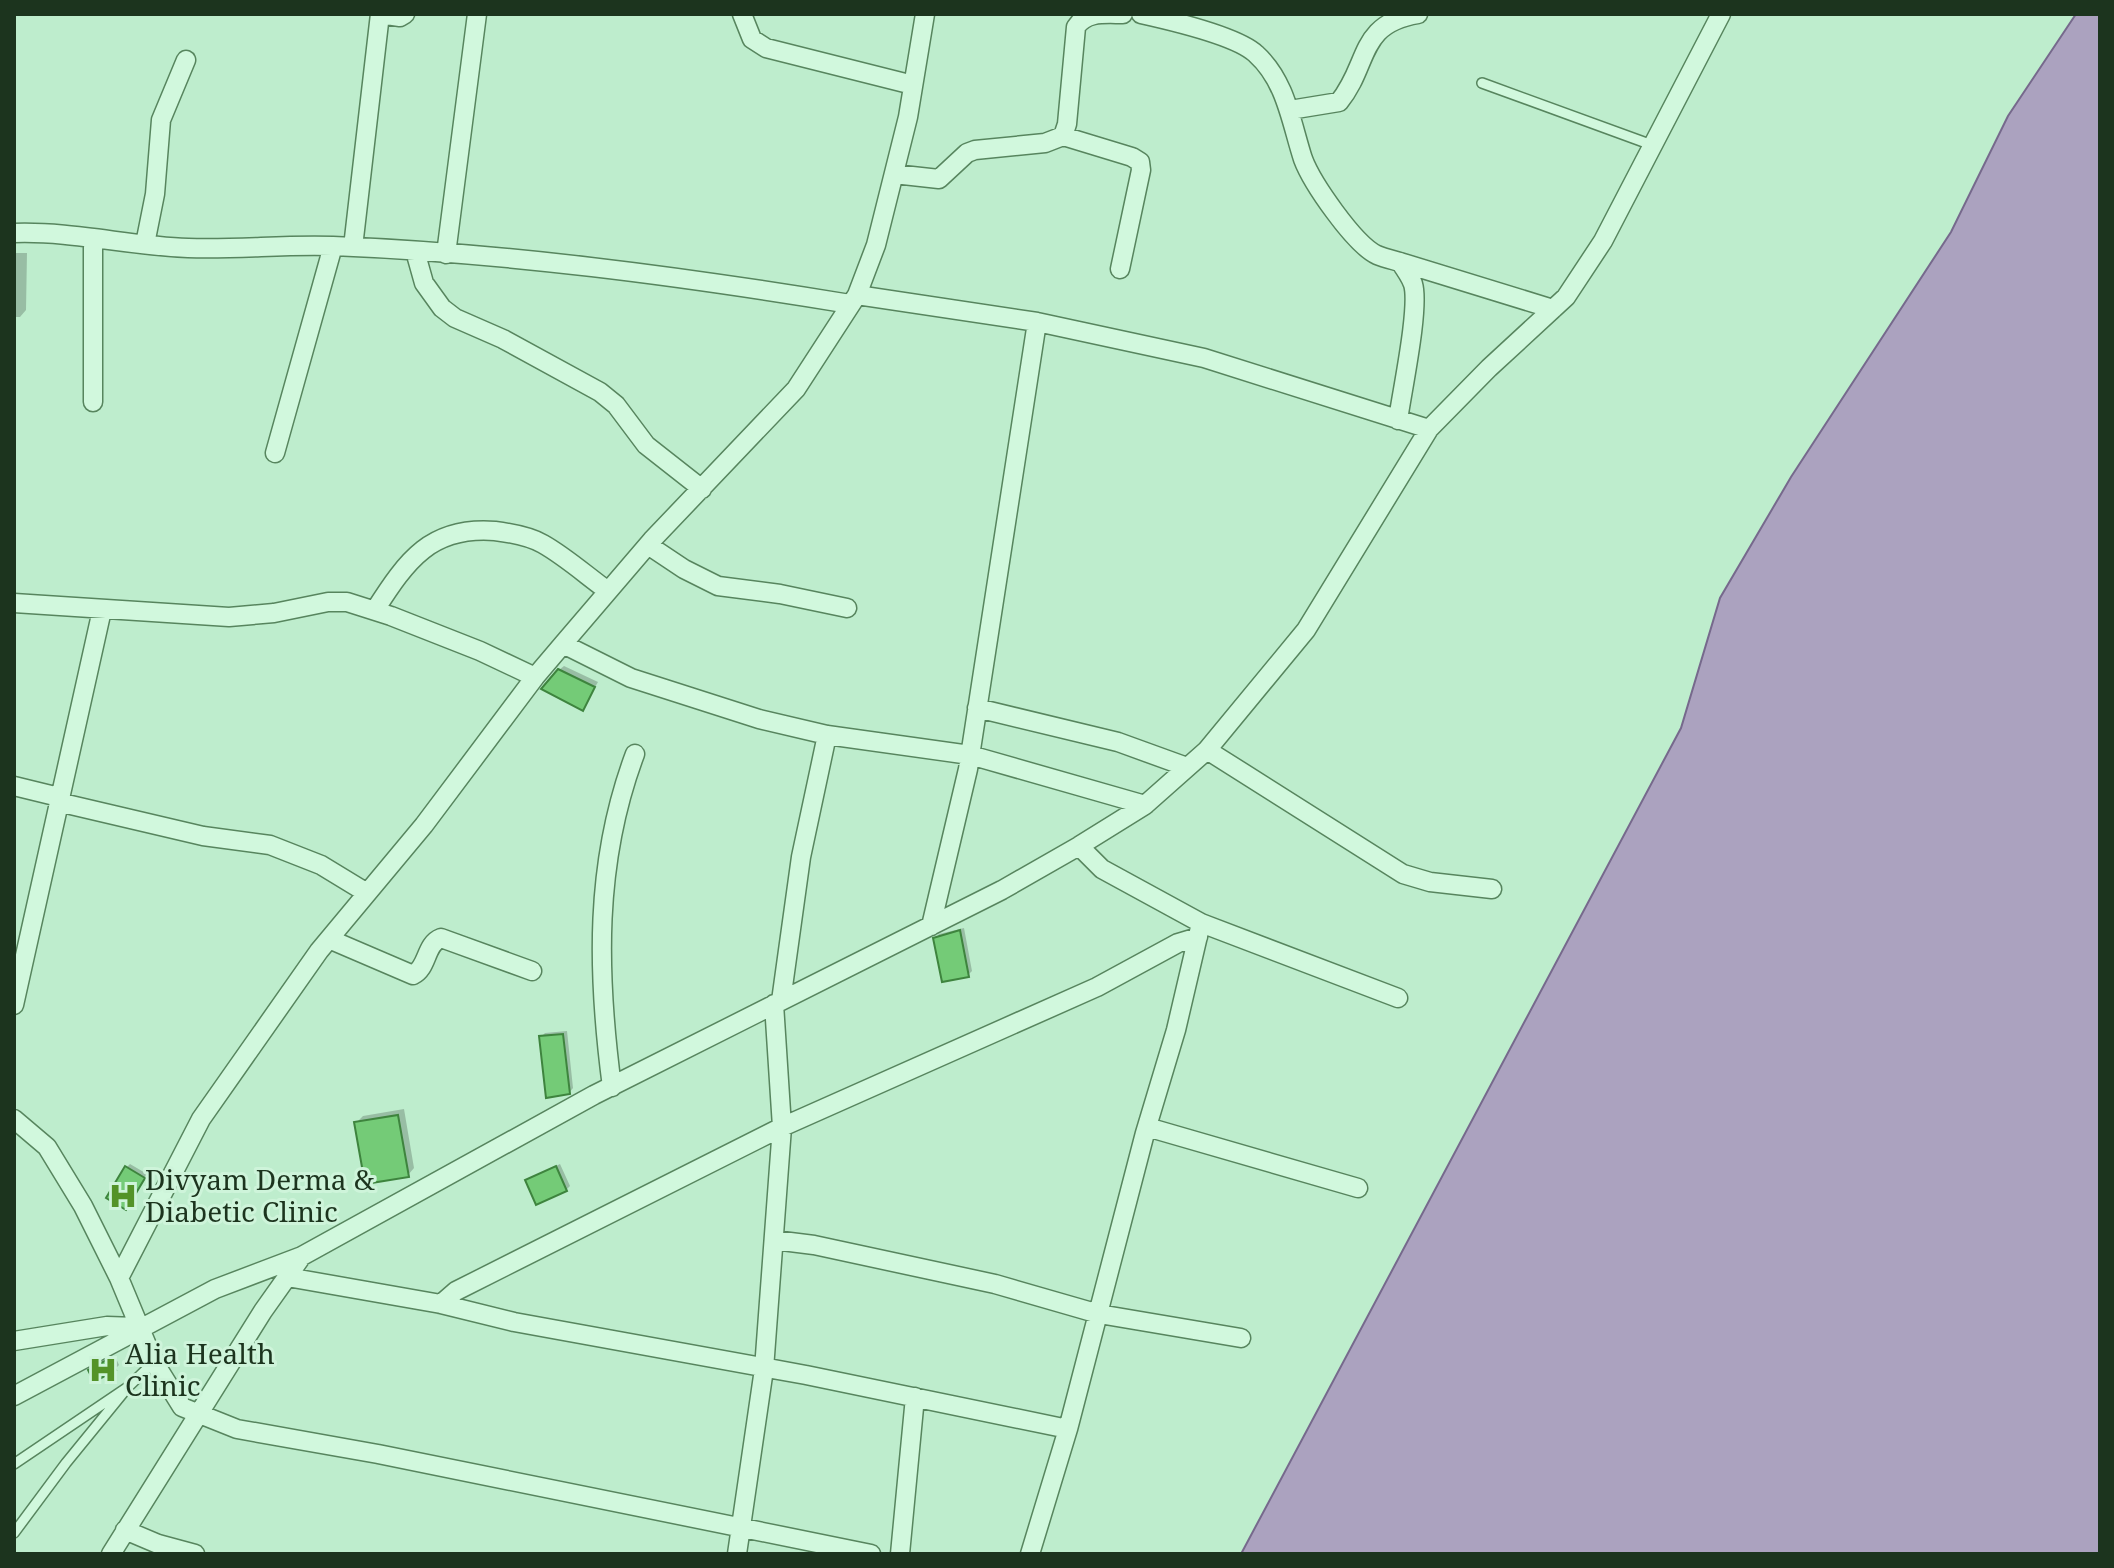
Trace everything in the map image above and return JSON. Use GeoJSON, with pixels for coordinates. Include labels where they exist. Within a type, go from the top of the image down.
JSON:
{"type":"FeatureCollection","features":[{"type":"Feature","properties":{"kind":"street"},"geometry":{"type":"LineString","coordinates":[[353,247],[380,14],[400,17],[405,14]]}},
{"type":"Feature","properties":{"kind":"street"},"geometry":{"type":"LineString","coordinates":[[446,254],[477,14]]}},
{"type":"Feature","properties":{"kind":"street"},"geometry":{"type":"LineString","coordinates":[[742,14],[752,39],[766,48],[913,85]]}},
{"type":"Feature","properties":{"kind":"street"},"geometry":{"type":"LineString","coordinates":[[119,1278],[201,1119],[329,939],[424,825],[535,677],[608,591],[796,389],[853,300],[876,245],[894,174],[925,14]]}},
{"type":"Feature","properties":{"kind":"street"},"geometry":{"type":"LineString","coordinates":[[1063,136],[1067,124],[1076,27],[1089,16],[1123,14]]}},
{"type":"Feature","properties":{"kind":"street"},"geometry":{"type":"LineString","coordinates":[[1141,14],[1172,18],[1255,52],[1277,81],[1290,110],[1304,160],[1323,198],[1375,254],[1553,309]]}},
{"type":"Feature","properties":{"kind":"street"},"geometry":{"type":"LineString","coordinates":[[1290,110],[1339,102],[1378,32],[1394,20],[1418,14]]}},
{"type":"Feature","properties":{"kind":"street"},"geometry":{"type":"LineString","coordinates":[[14,1396],[215,1289],[302,1256],[612,1087],[931,926],[1079,846],[1145,805],[1207,750],[1306,630],[1429,429],[1566,297],[1603,241],[1721,14]]}},
{"type":"Feature","properties":{"kind":"street"},"geometry":{"type":"LineString","coordinates":[[145,244],[155,194],[161,120],[186,60]]}},
{"type":"Feature","properties":{"kind":"street"},"geometry":{"type":"LineString","coordinates":[[894,174],[939,179],[967,153],[975,150],[1045,143],[1063,136],[1132,157],[1140,162],[1141,170],[1120,269]]}},
{"type":"Feature","properties":{"kind":"street"},"geometry":{"type":"LineString","coordinates":[[14,233],[42,232],[188,248],[333,246],[415,251],[594,267],[1037,322],[1204,358],[1429,429]]}},
{"type":"Feature","properties":{"kind":"street"},"geometry":{"type":"LineString","coordinates":[[93,238],[93,402]]}},
{"type":"Feature","properties":{"kind":"street"},"geometry":{"type":"LineString","coordinates":[[275,453],[333,246]]}},
{"type":"Feature","properties":{"kind":"street"},"geometry":{"type":"LineString","coordinates":[[415,251],[424,283],[442,308],[455,318],[503,339],[600,392],[616,405],[646,445],[702,489]]}},
{"type":"Feature","properties":{"kind":"street"},"geometry":{"type":"LineString","coordinates":[[1398,420],[1415,295],[1413,284],[1400,262]]}},
{"type":"Feature","properties":{"kind":"street"},"geometry":{"type":"LineString","coordinates":[[931,926],[970,755],[1037,322]]}},
{"type":"Feature","properties":{"kind":"street"},"geometry":{"type":"LineString","coordinates":[[375,610],[402,570],[418,553],[436,539],[460,532],[508,532],[534,540],[608,591]]}},
{"type":"Feature","properties":{"kind":"street"},"geometry":{"type":"LineString","coordinates":[[648,545],[693,575],[718,586],[780,594],[847,608]]}},
{"type":"Feature","properties":{"kind":"street"},"geometry":{"type":"LineString","coordinates":[[14,603],[229,617],[347,602],[480,651],[535,677]]}},
{"type":"Feature","properties":{"kind":"street"},"geometry":{"type":"LineString","coordinates":[[14,1005],[102,610]]}},
{"type":"Feature","properties":{"kind":"street"},"geometry":{"type":"LineString","coordinates":[[563,644],[631,678],[759,719],[827,735],[970,755],[1145,805]]}},
{"type":"Feature","properties":{"kind":"street"},"geometry":{"type":"LineString","coordinates":[[977,708],[1118,742],[1187,767]]}},
{"type":"Feature","properties":{"kind":"street"},"geometry":{"type":"LineString","coordinates":[[737,1554],[764,1369],[774,1240],[782,1127],[777,1002],[801,857],[827,735]]}},
{"type":"Feature","properties":{"kind":"street"},"geometry":{"type":"LineString","coordinates":[[1207,750],[1403,874],[1430,882],[1492,889]]}},
{"type":"Feature","properties":{"kind":"street"},"geometry":{"type":"LineString","coordinates":[[612,1087],[603,1016],[601,938],[615,811],[635,754]]}},
{"type":"Feature","properties":{"kind":"street"},"geometry":{"type":"LineString","coordinates":[[14,786],[158,827],[270,845],[321,865],[367,893]]}},
{"type":"Feature","properties":{"kind":"street"},"geometry":{"type":"LineString","coordinates":[[1079,846],[1102,869],[1200,930],[1398,998]]}},
{"type":"Feature","properties":{"kind":"street"},"geometry":{"type":"LineString","coordinates":[[441,1304],[456,1291],[782,1127],[1097,987],[1200,930]]}},
{"type":"Feature","properties":{"kind":"street"},"geometry":{"type":"LineString","coordinates":[[1030,1554],[1068,1429],[1200,930]]}},
{"type":"Feature","properties":{"kind":"street"},"geometry":{"type":"LineString","coordinates":[[329,939],[413,975],[420,971],[433,943],[441,938],[532,971]]}},
{"type":"Feature","properties":{"kind":"street"},"geometry":{"type":"LineString","coordinates":[[14,1119],[47,1147],[83,1206],[119,1278],[154,1362],[182,1407],[237,1429],[378,1454],[871,1554]]}},
{"type":"Feature","properties":{"kind":"street"},"geometry":{"type":"LineString","coordinates":[[1147,1127],[1358,1188]]}},
{"type":"Feature","properties":{"kind":"street"},"geometry":{"type":"LineString","coordinates":[[774,1240],[814,1245],[995,1284],[1099,1314],[1241,1338]]}},
{"type":"Feature","properties":{"kind":"street"},"geometry":{"type":"LineString","coordinates":[[111,1554],[302,1256]]}},
{"type":"Feature","properties":{"kind":"street"},"geometry":{"type":"LineString","coordinates":[[287,1277],[806,1375],[1068,1429]]}},
{"type":"Feature","properties":{"kind":"street"},"geometry":{"type":"LineString","coordinates":[[14,1341],[107,1326],[139,1327]]}},
{"type":"Feature","properties":{"kind":"street"},"geometry":{"type":"LineString","coordinates":[[900,1554],[915,1397]]}},
{"type":"Feature","properties":{"kind":"street"},"geometry":{"type":"LineString","coordinates":[[125,1530],[158,1544],[195,1554]]}},
{"type":"Feature","properties":{"kind":"lane"},"geometry":{"type":"LineString","coordinates":[[1482,83],[1652,145]]}},
{"type":"Feature","properties":{"kind":"lane"},"geometry":{"type":"LineString","coordinates":[[14,1533],[128,1387],[154,1362]]}},
{"type":"Feature","properties":{"kind":"lane"},"geometry":{"type":"LineString","coordinates":[[14,1464],[128,1387]]}},
{"type":"Feature","properties":{"kind":"shaded area"},"geometry":{"type":"Polygon","coordinates":[[[2076,14],[2100,14],[2100,1554],[1241,1554],[1681,728],[1720,598],[1791,477],[1951,232],[2008,116],[2076,14]]]}},
{"type":"Feature","properties":{"kind":"building"},"geometry":{"type":"Polygon","coordinates":[[[558,669],[595,687],[583,711],[541,689],[558,669]]]}},
{"type":"Feature","properties":{"kind":"building"},"geometry":{"type":"Polygon","coordinates":[[[960,930],[969,977],[942,982],[933,938],[960,930]]]}},
{"type":"Feature","properties":{"kind":"building"},"geometry":{"type":"Polygon","coordinates":[[[563,1034],[570,1094],[546,1098],[539,1036],[563,1034]]]}},
{"type":"Feature","properties":{"kind":"building"},"geometry":{"type":"Polygon","coordinates":[[[398,1115],[409,1177],[365,1184],[354,1122],[398,1115]]]}},
{"type":"Feature","properties":{"kind":"building"},"geometry":{"type":"Polygon","coordinates":[[[125,1166],[145,1178],[126,1210],[106,1198],[125,1166]]]}},
{"type":"Feature","properties":{"kind":"building"},"geometry":{"type":"Polygon","coordinates":[[[556,1166],[567,1191],[536,1205],[525,1180],[556,1166]]]}},
{"type":"Feature","properties":{"kind":"building"},"geometry":{"type":"Polygon","coordinates":[[[110,1358],[116,1370],[94,1382],[88,1370],[110,1358]]]}},
{"type":"Feature","properties":{"kind":"place","name":"Divyam Derma & Diabetic Clinic"},"geometry":{"type":"Point","coordinates":[123,1196]}},
{"type":"Feature","properties":{"kind":"place","name":"Alia Health Clinic"},"geometry":{"type":"Point","coordinates":[103,1370]}}]}
